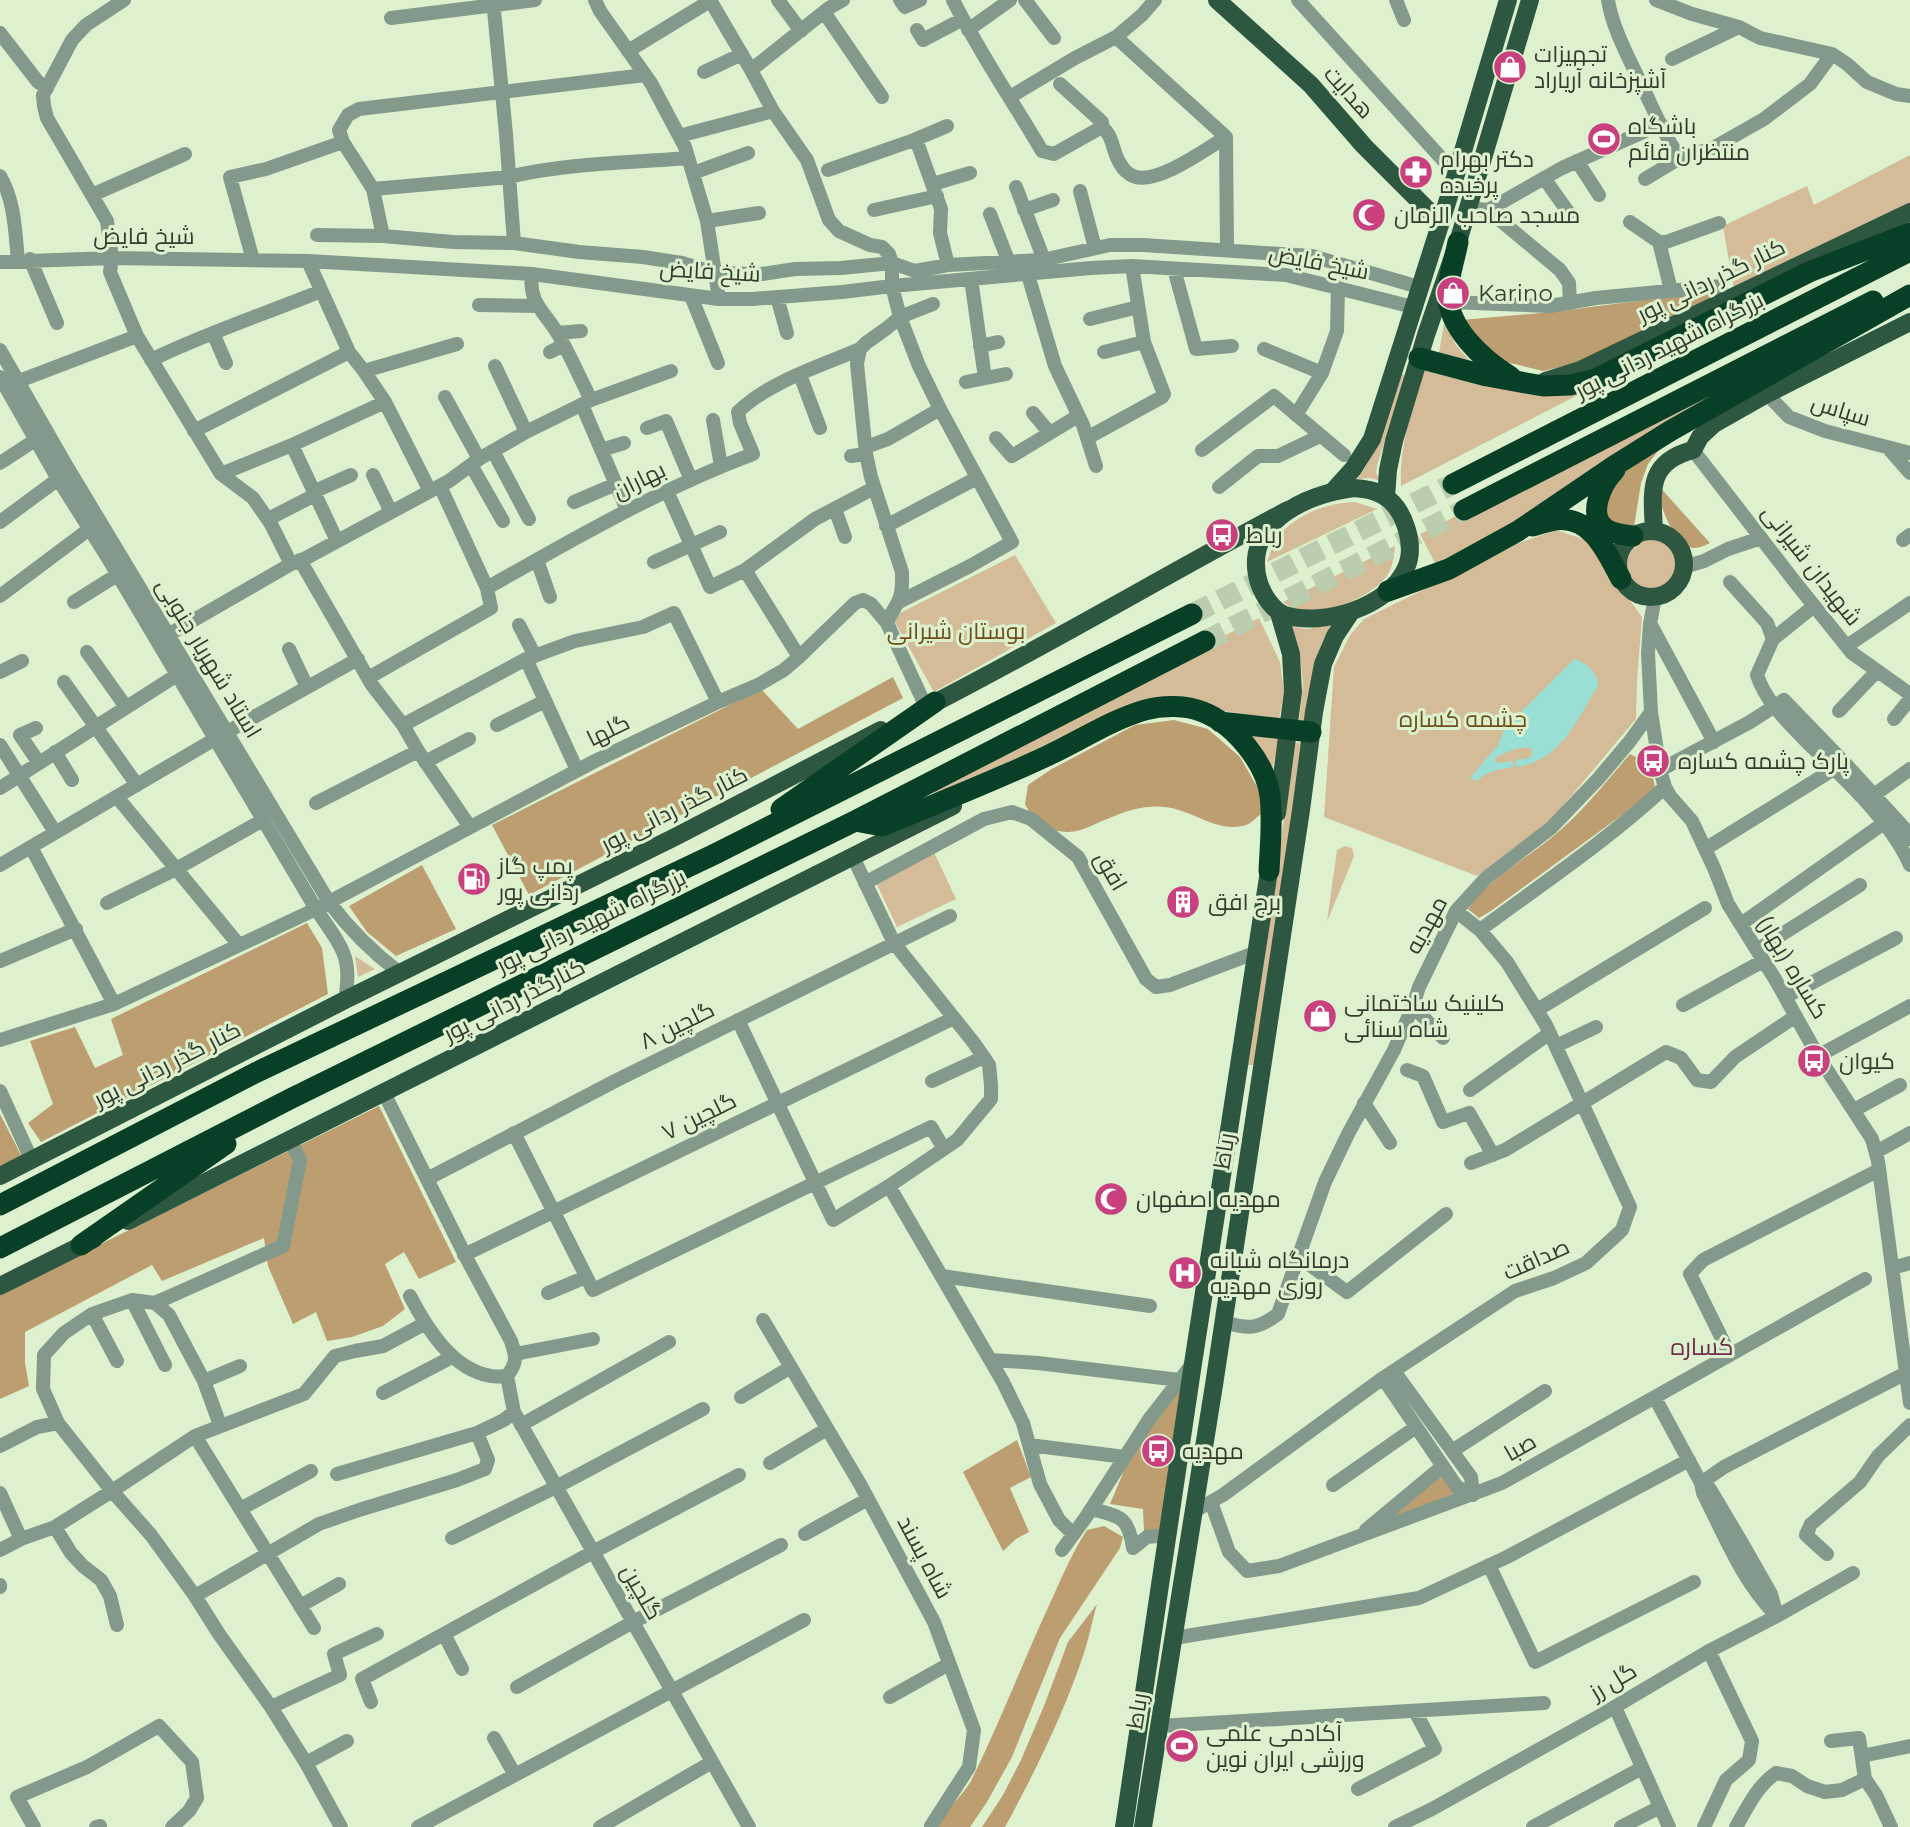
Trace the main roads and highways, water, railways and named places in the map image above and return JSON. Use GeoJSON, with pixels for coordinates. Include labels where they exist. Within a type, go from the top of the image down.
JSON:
{"type":"FeatureCollection","features":[{"type":"Feature","properties":{"kind":"highway"},"geometry":{"type":"LineString","coordinates":[[1409,355],[1487,376],[1543,386],[1570,386],[1596,379],[1809,272],[1910,233]]}},
{"type":"Feature","properties":{"kind":"highway"},"geometry":{"type":"LineString","coordinates":[[1458,242],[1448,292],[1450,314],[1462,334],[1500,370],[1525,383]]}},
{"type":"Feature","properties":{"kind":"highway","name":"بزرگراه شهید ردانی پور"},"geometry":{"type":"LineString","coordinates":[[1453,484],[1910,251]]}},
{"type":"Feature","properties":{"kind":"highway"},"geometry":{"type":"LineString","coordinates":[[1464,510],[1910,282]]}},
{"type":"Feature","properties":{"kind":"highway"},"geometry":{"type":"LineString","coordinates":[[1388,591],[1449,569],[1518,531],[1670,431],[1910,295]]}},
{"type":"Feature","properties":{"kind":"highway"},"geometry":{"type":"LineString","coordinates":[[1625,459],[1602,487],[1597,502],[1598,517],[1603,527],[1609,531],[1644,533]]}},
{"type":"Feature","properties":{"kind":"highway"},"geometry":{"type":"LineString","coordinates":[[1518,531],[1555,520],[1571,520],[1587,527],[1602,544],[1621,579]]}},
{"type":"Feature","properties":{"kind":"highway","name":"بزرگراه شهید ردانی پور"},"geometry":{"type":"LineString","coordinates":[[0,1205],[256,1073],[715,854],[1192,614]]}},
{"type":"Feature","properties":{"kind":"highway","name":"بزرگراه شهید ردانی پور"},"geometry":{"type":"LineString","coordinates":[[0,1248],[292,1098],[855,821],[1205,641]]}},
{"type":"Feature","properties":{"kind":"highway"},"geometry":{"type":"LineString","coordinates":[[715,854],[931,705]]}},
{"type":"Feature","properties":{"kind":"highway"},"geometry":{"type":"LineString","coordinates":[[855,821],[882,826],[1049,755],[1114,722],[1147,709],[1178,706],[1202,712],[1220,722],[1244,742],[1260,767],[1270,795],[1269,871]]}},
{"type":"Feature","properties":{"kind":"highway"},"geometry":{"type":"LineString","coordinates":[[1220,722],[1311,732]]}},
{"type":"Feature","properties":{"kind":"highway"},"geometry":{"type":"LineString","coordinates":[[81,1245],[292,1098]]}},
{"type":"Feature","properties":{"kind":"main road","name":"هدایت"},"geometry":{"type":"LineString","coordinates":[[1217,0],[1311,85],[1364,146],[1440,222]]}},
{"type":"Feature","properties":{"kind":"main road"},"geometry":{"type":"LineString","coordinates":[[1386,497],[1388,470],[1409,355],[1413,307],[1508,0]]}},
{"type":"Feature","properties":{"kind":"main road"},"geometry":{"type":"LineString","coordinates":[[1334,490],[1353,469],[1372,439],[1458,242],[1531,0]]}},
{"type":"Feature","properties":{"kind":"main road","name":"کنار گذر ردانی پور"},"geometry":{"type":"LineString","coordinates":[[1525,383],[1580,370],[1910,212]]}},
{"type":"Feature","properties":{"kind":"main road"},"geometry":{"type":"LineString","coordinates":[[1644,533],[1654,482],[1663,464],[1679,453],[1693,450],[1700,437],[1714,424],[1767,394],[1910,322]]}},
{"type":"Feature","properties":{"kind":"main road"},"geometry":{"type":"LineString","coordinates":[[1334,490],[1371,490],[1386,497],[1403,520],[1409,538],[1410,554],[1406,568],[1388,591],[1351,612],[1329,618],[1297,619],[1279,613],[1262,593],[1256,573],[1255,557],[1260,542],[1269,529],[1288,510],[1334,490]]}},
{"type":"Feature","properties":{"kind":"main road","name":"کنار گذر ردانی پور"},"geometry":{"type":"LineString","coordinates":[[0,1177],[931,705],[1288,510]]}},
{"type":"Feature","properties":{"kind":"main road"},"geometry":{"type":"LineString","coordinates":[[1644,533],[1671,537],[1682,550],[1682,576],[1671,590],[1655,597],[1635,593],[1621,579],[1618,570],[1620,550],[1626,542],[1644,533]]}},
{"type":"Feature","properties":{"kind":"main road","name":"رباط"},"geometry":{"type":"LineString","coordinates":[[1143,1827],[1194,1512],[1311,732],[1323,664],[1335,636],[1351,612]]}},
{"type":"Feature","properties":{"kind":"main road","name":"رباط"},"geometry":{"type":"LineString","coordinates":[[1122,1825],[1257,952],[1293,692],[1291,654],[1279,613]]}},
{"type":"Feature","properties":{"kind":"main road","name":"کنارگذر ردانی پور"},"geometry":{"type":"LineString","coordinates":[[0,1286],[853,857],[1049,755]]}},
{"type":"Feature","properties":{"kind":"main road"},"geometry":{"type":"LineString","coordinates":[[1231,1115],[1254,1118]]}},
{"type":"Feature","properties":{"kind":"water"},"geometry":{"type":"Polygon","coordinates":[[[1574,659],[1591,669],[1598,686],[1566,737],[1545,757],[1532,763],[1516,767],[1516,760],[1532,755],[1532,749],[1519,748],[1496,757],[1495,760],[1496,763],[1513,761],[1514,767],[1494,771],[1477,781],[1470,778],[1498,745],[1505,728],[1574,659]]]}},
{"type":"Feature","properties":{"kind":"tunnel"},"geometry":{"type":"LineString","coordinates":[[1192,614],[1453,484]]}},
{"type":"Feature","properties":{"kind":"tunnel"},"geometry":{"type":"LineString","coordinates":[[1205,641],[1464,510]]}},
{"type":"Feature","properties":{"kind":"place","name":"تجهیزات آشپزخانه آریاراد"},"geometry":{"type":"Point","coordinates":[1510,67]}},
{"type":"Feature","properties":{"kind":"place","name":"باشگاه منتظران قائم"},"geometry":{"type":"Point","coordinates":[1604,139]}},
{"type":"Feature","properties":{"kind":"place","name":"دکتر بهرام پرخیده"},"geometry":{"type":"Point","coordinates":[1416,172]}},
{"type":"Feature","properties":{"kind":"place","name":"مسجد صاحب الزمان"},"geometry":{"type":"Point","coordinates":[1369,215]}},
{"type":"Feature","properties":{"kind":"place","name":"Karino"},"geometry":{"type":"Point","coordinates":[1453,293]}},
{"type":"Feature","properties":{"kind":"place","name":"رباط"},"geometry":{"type":"Point","coordinates":[1222,535]}},
{"type":"Feature","properties":{"kind":"place","name":"پارک چشمه کساره"},"geometry":{"type":"Point","coordinates":[1653,761]}},
{"type":"Feature","properties":{"kind":"place","name":"پمپ گاز ردانی پور"},"geometry":{"type":"Point","coordinates":[474,879]}},
{"type":"Feature","properties":{"kind":"place","name":"برج افق"},"geometry":{"type":"Point","coordinates":[1183,902]}},
{"type":"Feature","properties":{"kind":"place","name":"کلینیک ساختمانی شاه سنائی"},"geometry":{"type":"Point","coordinates":[1320,1016]}},
{"type":"Feature","properties":{"kind":"place","name":"کیوان"},"geometry":{"type":"Point","coordinates":[1814,1061]}},
{"type":"Feature","properties":{"kind":"place","name":"مهدیه اصفهان"},"geometry":{"type":"Point","coordinates":[1111,1199]}},
{"type":"Feature","properties":{"kind":"place","name":"درمانگاه شبانه روزی مهدیه"},"geometry":{"type":"Point","coordinates":[1185,1273]}},
{"type":"Feature","properties":{"kind":"place","name":"مهدیه"},"geometry":{"type":"Point","coordinates":[1158,1451]}},
{"type":"Feature","properties":{"kind":"place","name":"آکادمی علمی ورزشی ایران نوین"},"geometry":{"type":"Point","coordinates":[1182,1746]}},
{"type":"Feature","properties":{"kind":"district","name":"کساره"},"geometry":{"type":"Point","coordinates":[1702,1347]}},
{"type":"Feature","properties":{"kind":"park label","name":"بوستان شیرانی"},"geometry":{"type":"Point","coordinates":[956,631]}},
{"type":"Feature","properties":{"kind":"park label","name":"چشمه کساره"},"geometry":{"type":"Point","coordinates":[1463,719]}}]}
